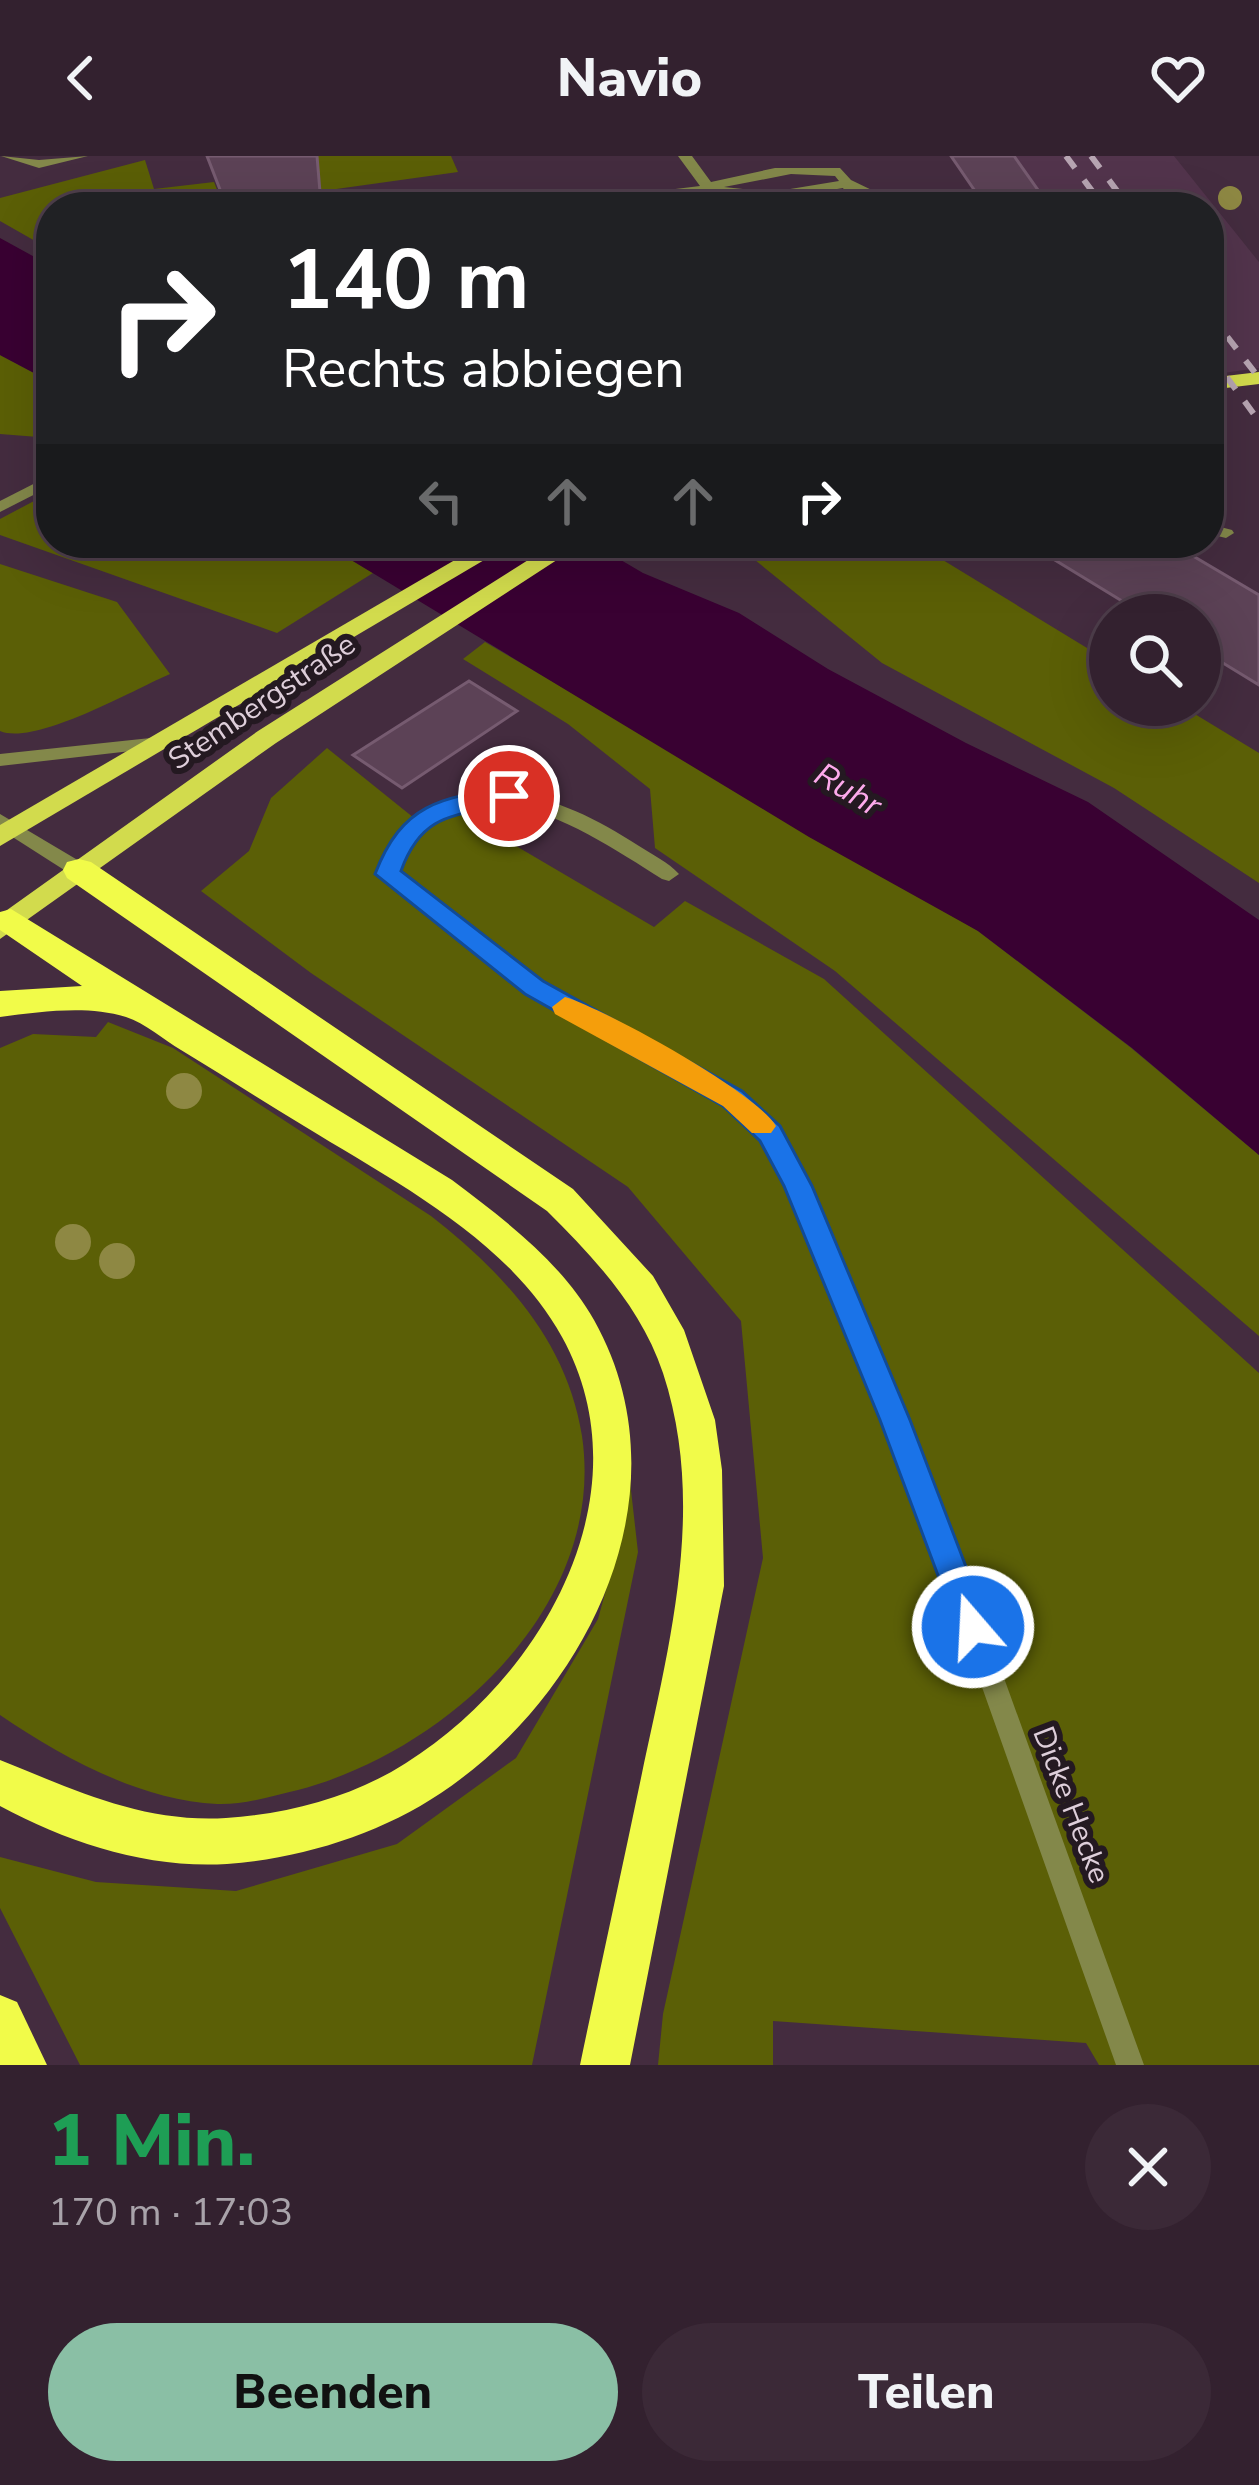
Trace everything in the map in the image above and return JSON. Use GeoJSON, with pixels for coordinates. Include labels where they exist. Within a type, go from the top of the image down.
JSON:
{"type":"FeatureCollection","features":[{"type":"Feature","properties":{"kind":"highway"},"geometry":{"type":"LineString","coordinates":[[79,870],[560,1199],[628,1269],[670,1339],[690,1387],[698,1440],[705,1504],[703,1586],[605,2065]]}},
{"type":"Feature","properties":{"kind":"highway"},"geometry":{"type":"LineString","coordinates":[[0,1782],[96,1824],[175,1841],[225,1841],[278,1833],[373,1806],[425,1778],[470,1745],[514,1700],[551,1652],[603,1550],[614,1474],[601,1382],[581,1333],[550,1290],[484,1225],[439,1191],[4,921]]}},
{"type":"Feature","properties":{"kind":"highway"},"geometry":{"type":"LineString","coordinates":[[0,1004],[66,997],[134,1005]]}},
{"type":"Feature","properties":{"kind":"highway"},"geometry":{"type":"LineString","coordinates":[[0,2019],[22,2065]]}},
{"type":"Feature","properties":{"kind":"main road"},"geometry":{"type":"LineString","coordinates":[[1224,382],[1259,378]]}},
{"type":"Feature","properties":{"kind":"main road","name":"Stembergstraße"},"geometry":{"type":"LineString","coordinates":[[4,828],[475,558]]}},
{"type":"Feature","properties":{"kind":"main road","name":"Stembergstraße"},"geometry":{"type":"LineString","coordinates":[[4,921],[404,646],[547,558]]}},
{"type":"Feature","properties":{"kind":"street"},"geometry":{"type":"LineString","coordinates":[[8,156],[39,164],[81,156]]}},
{"type":"Feature","properties":{"kind":"street"},"geometry":{"type":"LineString","coordinates":[[685,156],[709,192]]}},
{"type":"Feature","properties":{"kind":"street"},"geometry":{"type":"LineString","coordinates":[[845,156],[844,178],[852,192]]}},
{"type":"Feature","properties":{"kind":"street"},"geometry":{"type":"LineString","coordinates":[[682,192],[756,172],[808,168],[844,178],[868,192]]}},
{"type":"Feature","properties":{"kind":"street"},"geometry":{"type":"LineString","coordinates":[[804,192],[844,178]]}},
{"type":"Feature","properties":{"kind":"street"},"geometry":{"type":"LineString","coordinates":[[706,189],[734,192]]}},
{"type":"Feature","properties":{"kind":"street"},"geometry":{"type":"LineString","coordinates":[[0,507],[36,488]]}},
{"type":"Feature","properties":{"kind":"street"},"geometry":{"type":"LineString","coordinates":[[0,760],[160,742]]}},
{"type":"Feature","properties":{"kind":"street","name":"Dicke Hecke"},"geometry":{"type":"LineString","coordinates":[[669,874],[573,815],[539,801],[509,796],[459,802],[421,820],[400,841],[387,874],[534,987],[732,1099],[770,1134],[798,1186],[928,1502],[1130,2065]]}},
{"type":"Feature","properties":{"kind":"street"},"geometry":{"type":"LineString","coordinates":[[4,828],[79,870]]}},
{"type":"Feature","properties":{"kind":"shaded area"},"geometry":{"type":"Polygon","coordinates":[[[210,156],[451,156],[458,172],[315,192],[246,192],[243,186],[220,190],[210,156]]]}},
{"type":"Feature","properties":{"kind":"shaded area"},"geometry":{"type":"Polygon","coordinates":[[[952,156],[1174,156],[1203,192],[976,192],[952,156]]]}},
{"type":"Feature","properties":{"kind":"shaded area"},"geometry":{"type":"Polygon","coordinates":[[[145,160],[154,189],[214,182],[218,192],[36,192],[36,241],[0,221],[0,198],[145,160]]]}},
{"type":"Feature","properties":{"kind":"shaded area"},"geometry":{"type":"Polygon","coordinates":[[[1224,218],[1259,262],[1259,368],[1224,373],[1224,218]]]}},
{"type":"Feature","properties":{"kind":"shaded area"},"geometry":{"type":"Polygon","coordinates":[[[0,355],[36,374],[36,437],[0,434],[0,355]]]}},
{"type":"Feature","properties":{"kind":"shaded area"},"geometry":{"type":"Polygon","coordinates":[[[36,500],[36,548],[0,535],[0,519],[36,500]]]}},
{"type":"Feature","properties":{"kind":"shaded area"},"geometry":{"type":"Polygon","coordinates":[[[65,558],[348,558],[373,573],[277,633],[65,558]]]}},
{"type":"Feature","properties":{"kind":"shaded area"},"geometry":{"type":"Polygon","coordinates":[[[752,558],[940,558],[1089,649],[1089,726],[1215,726],[1259,753],[1259,883],[1114,788],[882,663],[752,558]]]}},
{"type":"Feature","properties":{"kind":"shaded area"},"geometry":{"type":"Polygon","coordinates":[[[0,564],[117,602],[170,674],[59,724],[16,734],[0,731],[0,564]]]}},
{"type":"Feature","properties":{"kind":"shaded area"},"geometry":{"type":"Polygon","coordinates":[[[485,642],[978,931],[1130,1047],[1259,1155],[1259,1336],[835,971],[655,848],[650,789],[568,724],[463,659],[485,642]]]}},
{"type":"Feature","properties":{"kind":"shaded area"},"geometry":{"type":"Polygon","coordinates":[[[327,748],[419,822],[455,810],[654,927],[685,901],[824,979],[1259,1373],[1259,2065],[1099,2065],[1086,2043],[773,2021],[773,2065],[658,2065],[663,2014],[763,1558],[741,1321],[628,1187],[311,973],[201,891],[249,851],[271,798],[327,748]]]}},
{"type":"Feature","properties":{"kind":"shaded area"},"geometry":{"type":"Polygon","coordinates":[[[108,1022],[173,1048],[458,1238],[507,1286],[547,1340],[574,1402],[582,1436],[583,1498],[569,1557],[542,1612],[505,1662],[460,1705],[409,1742],[354,1771],[247,1802],[188,1801],[130,1785],[75,1761],[0,1715],[0,1048],[33,1034],[96,1037],[108,1022]]]}},
{"type":"Feature","properties":{"kind":"shaded area"},"geometry":{"type":"Polygon","coordinates":[[[627,1455],[638,1552],[532,2065],[80,2065],[0,1908],[0,1857],[96,1882],[236,1891],[397,1844],[516,1758],[598,1619],[617,1550],[627,1455]]]}},
{"type":"Feature","properties":{"kind":"water"},"geometry":{"type":"Polygon","coordinates":[[[0,238],[36,258],[36,374],[0,355],[0,238]]]}},
{"type":"Feature","properties":{"kind":"water","name":"Ruhr"},"geometry":{"type":"Polygon","coordinates":[[[348,558],[618,558],[739,613],[828,669],[1088,802],[1259,920],[1259,1155],[1132,1048],[978,931],[809,837],[348,558]]]}},
{"type":"Feature","properties":{"kind":"building"},"geometry":{"type":"Polygon","coordinates":[[[207,156],[317,156],[320,192],[221,192],[207,156]]]}},
{"type":"Feature","properties":{"kind":"building"},"geometry":{"type":"Polygon","coordinates":[[[951,156],[1014,156],[1039,192],[976,192],[951,156]]]}},
{"type":"Feature","properties":{"kind":"building"},"geometry":{"type":"Polygon","coordinates":[[[1052,558],[1196,558],[1259,595],[1259,685],[1221,662],[1221,594],[1111,594],[1052,558]]]}},
{"type":"Feature","properties":{"kind":"building"},"geometry":{"type":"Polygon","coordinates":[[[469,681],[517,711],[402,788],[353,755],[469,681]]]}},
{"type":"Feature","properties":{"kind":"railway"},"geometry":{"type":"LineString","coordinates":[[1066,156],[1093,192]]}},
{"type":"Feature","properties":{"kind":"railway"},"geometry":{"type":"LineString","coordinates":[[1091,156],[1118,192]]}},
{"type":"Feature","properties":{"kind":"railway"},"geometry":{"type":"LineString","coordinates":[[1224,332],[1259,378]]}},
{"type":"Feature","properties":{"kind":"railway"},"geometry":{"type":"LineString","coordinates":[[1224,373],[1259,421]]}},
{"type":"Feature","properties":{"kind":"slow traffic"},"geometry":{"type":"LineString","coordinates":[[565,1007],[704,1082],[762,1126]]}},
{"type":"Feature","properties":{"kind":"route"},"geometry":{"type":"LineString","coordinates":[[509,796],[459,802],[421,820],[400,841],[387,874],[506,968],[582,1018],[732,1099],[770,1134],[798,1186],[895,1420],[973,1627]]}}]}
